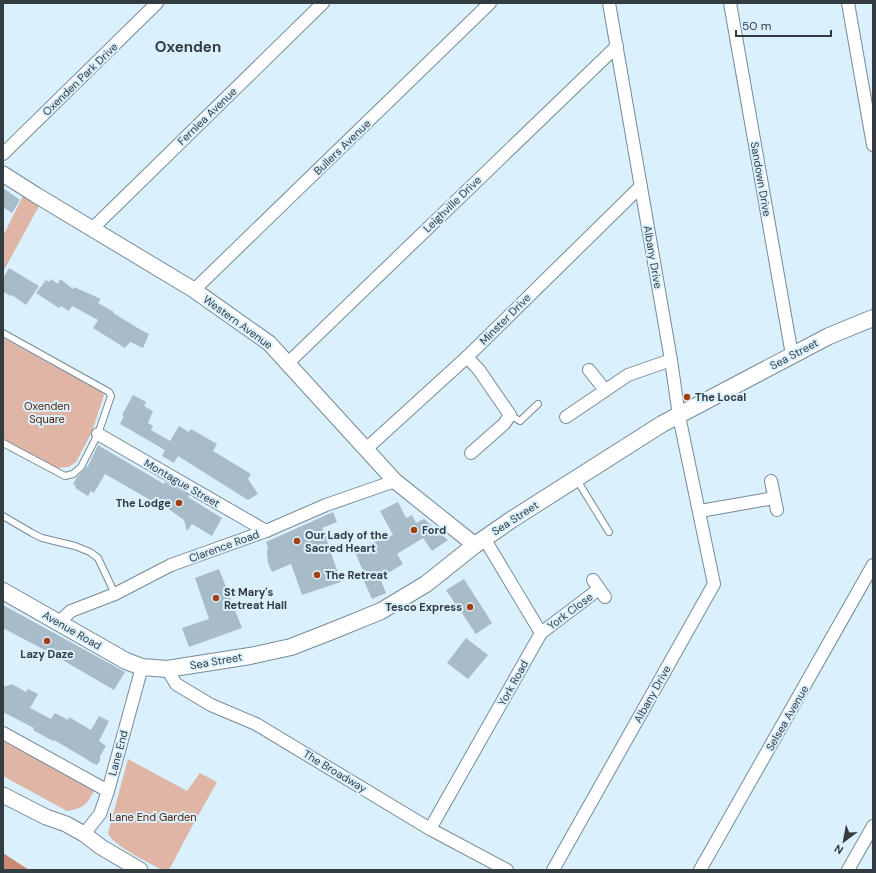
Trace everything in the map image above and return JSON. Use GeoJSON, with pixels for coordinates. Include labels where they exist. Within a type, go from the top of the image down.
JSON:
{"type":"FeatureCollection","features":[{"type":"Feature","properties":{"kind":"main road","name":"Sea Street"},"geometry":{"type":"LineString","coordinates":[[142,667],[167,669],[250,656],[291,647],[381,611],[426,584],[480,542],[576,478],[662,424],[829,336],[872,321]]}},
{"type":"Feature","properties":{"kind":"main road","name":"Avenue Road"},"geometry":{"type":"LineString","coordinates":[[3,591],[126,661],[142,667]]}},
{"type":"Feature","properties":{"kind":"street","name":"Oxenden Park Drive"},"geometry":{"type":"LineString","coordinates":[[3,154],[157,3]]}},
{"type":"Feature","properties":{"kind":"street","name":"Fernlea Avenue"},"geometry":{"type":"LineString","coordinates":[[92,229],[323,3]]}},
{"type":"Feature","properties":{"kind":"street","name":"Bullers Avenue"},"geometry":{"type":"LineString","coordinates":[[194,290],[490,3]]}},
{"type":"Feature","properties":{"kind":"street","name":"Albany Drive"},"geometry":{"type":"LineString","coordinates":[[553,870],[714,584],[679,416],[671,360],[609,3]]}},
{"type":"Feature","properties":{"kind":"street","name":"Sandown Drive"},"geometry":{"type":"LineString","coordinates":[[730,3],[792,355]]}},
{"type":"Feature","properties":{"kind":"street"},"geometry":{"type":"LineString","coordinates":[[848,3],[873,145]]}},
{"type":"Feature","properties":{"kind":"street","name":"Leighville Drive"},"geometry":{"type":"LineString","coordinates":[[288,362],[617,46]]}},
{"type":"Feature","properties":{"kind":"street","name":"Western Avenue"},"geometry":{"type":"LineString","coordinates":[[3,174],[194,290],[269,343],[288,362],[395,481],[480,542]]}},
{"type":"Feature","properties":{"kind":"street","name":"Minster Drive"},"geometry":{"type":"LineString","coordinates":[[366,449],[467,357],[641,186]]}},
{"type":"Feature","properties":{"kind":"street"},"geometry":{"type":"LineString","coordinates":[[467,357],[479,370],[510,414],[504,424],[471,453]]}},
{"type":"Feature","properties":{"kind":"street"},"geometry":{"type":"LineString","coordinates":[[566,417],[628,375],[671,360]]}},
{"type":"Feature","properties":{"kind":"street"},"geometry":{"type":"LineString","coordinates":[[589,370],[605,390]]}},
{"type":"Feature","properties":{"kind":"street","name":"Montague Street"},"geometry":{"type":"LineString","coordinates":[[98,434],[266,531]]}},
{"type":"Feature","properties":{"kind":"street","name":"Clarence Road"},"geometry":{"type":"LineString","coordinates":[[59,622],[71,611],[115,594],[171,565],[266,531],[326,505],[395,481]]}},
{"type":"Feature","properties":{"kind":"street"},"geometry":{"type":"LineString","coordinates":[[771,481],[777,510]]}},
{"type":"Feature","properties":{"kind":"street"},"geometry":{"type":"LineString","coordinates":[[700,511],[774,498]]}},
{"type":"Feature","properties":{"kind":"street"},"geometry":{"type":"LineString","coordinates":[[480,542],[513,585],[541,633]]}},
{"type":"Feature","properties":{"kind":"street","name":"Selsea Avenue"},"geometry":{"type":"LineString","coordinates":[[700,870],[873,565]]}},
{"type":"Feature","properties":{"kind":"street","name":"York Close"},"geometry":{"type":"LineString","coordinates":[[541,633],[599,589]]}},
{"type":"Feature","properties":{"kind":"street","name":"York Road"},"geometry":{"type":"LineString","coordinates":[[430,828],[541,633]]}},
{"type":"Feature","properties":{"kind":"street","name":"Lane End"},"geometry":{"type":"LineString","coordinates":[[84,834],[100,814],[108,791],[142,667]]}},
{"type":"Feature","properties":{"kind":"street","name":"The Broadway"},"geometry":{"type":"LineString","coordinates":[[167,669],[176,684],[187,691],[211,705],[256,724],[430,828],[507,870]]}},
{"type":"Feature","properties":{"kind":"street"},"geometry":{"type":"LineString","coordinates":[[3,733],[108,791]]}},
{"type":"Feature","properties":{"kind":"street"},"geometry":{"type":"LineString","coordinates":[[3,795],[23,807],[66,824],[140,870]]}},
{"type":"Feature","properties":{"kind":"street"},"geometry":{"type":"LineString","coordinates":[[848,870],[873,826]]}},
{"type":"Feature","properties":{"kind":"lane"},"geometry":{"type":"LineString","coordinates":[[3,333],[109,392],[111,396],[98,434],[81,467],[73,474],[65,476],[3,443]]}},
{"type":"Feature","properties":{"kind":"lane"},"geometry":{"type":"LineString","coordinates":[[510,414],[520,421],[538,404]]}},
{"type":"Feature","properties":{"kind":"lane"},"geometry":{"type":"LineString","coordinates":[[576,478],[609,532]]}},
{"type":"Feature","properties":{"kind":"lane"},"geometry":{"type":"LineString","coordinates":[[3,516],[42,538],[75,546],[90,552],[98,558],[115,594]]}},
{"type":"Feature","properties":{"kind":"green space"},"geometry":{"type":"Polygon","coordinates":[[[23,196],[39,206],[3,272],[3,236],[23,196]]]}},
{"type":"Feature","properties":{"kind":"green space","name":"Oxenden Square"},"geometry":{"type":"Polygon","coordinates":[[[3,338],[100,391],[104,395],[92,432],[76,462],[69,467],[56,468],[3,439],[3,338]]]}},
{"type":"Feature","properties":{"kind":"green space"},"geometry":{"type":"Polygon","coordinates":[[[3,740],[94,791],[89,800],[84,806],[67,811],[3,776],[3,740]]]}},
{"type":"Feature","properties":{"kind":"green space","name":"Lane End Garden"},"geometry":{"type":"Polygon","coordinates":[[[128,759],[187,791],[200,773],[217,782],[169,870],[162,870],[132,853],[116,843],[108,833],[128,759]]]}},
{"type":"Feature","properties":{"kind":"shaded area"},"geometry":{"type":"Polygon","coordinates":[[[3,853],[29,870],[3,870],[3,853]]]}},
{"type":"Feature","properties":{"kind":"building"},"geometry":{"type":"Polygon","coordinates":[[[3,188],[20,200],[12,213],[3,207],[3,188]]]}},
{"type":"Feature","properties":{"kind":"building"},"geometry":{"type":"Polygon","coordinates":[[[9,268],[39,286],[26,305],[12,295],[11,296],[3,292],[3,278],[9,268]]]}},
{"type":"Feature","properties":{"kind":"building"},"geometry":{"type":"Polygon","coordinates":[[[51,279],[58,284],[60,279],[73,289],[74,287],[101,299],[98,303],[149,334],[143,348],[130,342],[125,348],[93,328],[98,320],[72,306],[69,311],[61,306],[59,308],[36,293],[46,280],[49,282],[51,279]]]}},
{"type":"Feature","properties":{"kind":"building"},"geometry":{"type":"Polygon","coordinates":[[[133,395],[146,402],[144,406],[153,411],[148,423],[153,426],[151,430],[170,441],[179,426],[189,432],[191,429],[217,444],[213,451],[251,474],[248,479],[258,494],[248,500],[178,456],[174,463],[162,456],[165,450],[120,424],[124,416],[122,415],[133,395]]]}},
{"type":"Feature","properties":{"kind":"building"},"geometry":{"type":"Polygon","coordinates":[[[98,445],[164,484],[165,482],[189,495],[188,497],[222,518],[212,536],[192,524],[187,531],[184,520],[160,503],[159,505],[105,474],[94,493],[91,491],[88,496],[75,488],[76,486],[73,484],[77,477],[88,466],[98,445]]]}},
{"type":"Feature","properties":{"kind":"building"},"geometry":{"type":"Polygon","coordinates":[[[398,502],[406,518],[412,515],[416,523],[424,519],[448,540],[432,551],[423,538],[397,554],[403,564],[380,578],[386,593],[372,599],[364,581],[367,580],[354,550],[393,535],[380,511],[398,502]]]}},
{"type":"Feature","properties":{"kind":"building"},"geometry":{"type":"Polygon","coordinates":[[[333,512],[337,522],[322,528],[328,540],[327,541],[341,582],[302,595],[291,564],[272,572],[268,563],[268,547],[266,542],[333,512]]]}},
{"type":"Feature","properties":{"kind":"building","name":"St Mary's Retreat Hall"},"geometry":{"type":"Polygon","coordinates":[[[219,569],[242,628],[189,647],[182,628],[209,619],[195,578],[219,569]]]}},
{"type":"Feature","properties":{"kind":"building","name":"Tesco Express"},"geometry":{"type":"Polygon","coordinates":[[[464,579],[492,623],[476,634],[446,590],[464,579]]]}},
{"type":"Feature","properties":{"kind":"building"},"geometry":{"type":"Polygon","coordinates":[[[3,605],[125,672],[114,690],[54,655],[3,628],[3,605]]]}},
{"type":"Feature","properties":{"kind":"building"},"geometry":{"type":"Polygon","coordinates":[[[466,638],[488,655],[468,679],[447,663],[466,638]]]}},
{"type":"Feature","properties":{"kind":"building"},"geometry":{"type":"Polygon","coordinates":[[[12,684],[26,692],[28,689],[38,694],[30,708],[51,719],[55,713],[68,720],[69,717],[91,730],[99,716],[109,721],[99,741],[106,746],[97,765],[54,740],[53,741],[33,730],[34,728],[3,712],[3,687],[12,684]]]}},
{"type":"Feature","properties":{"kind":"place","name":"The Local"},"geometry":{"type":"Point","coordinates":[687,397]}},
{"type":"Feature","properties":{"kind":"place","name":"The Lodge"},"geometry":{"type":"Point","coordinates":[179,503]}},
{"type":"Feature","properties":{"kind":"place","name":"Ford"},"geometry":{"type":"Point","coordinates":[414,530]}},
{"type":"Feature","properties":{"kind":"place","name":"Our Lady of the Sacred Heart"},"geometry":{"type":"Point","coordinates":[297,541]}},
{"type":"Feature","properties":{"kind":"place","name":"The Retreat"},"geometry":{"type":"Point","coordinates":[317,575]}},
{"type":"Feature","properties":{"kind":"place","name":"St Mary's Retreat Hall"},"geometry":{"type":"Point","coordinates":[216,598]}},
{"type":"Feature","properties":{"kind":"place","name":"Tesco Express"},"geometry":{"type":"Point","coordinates":[470,607]}},
{"type":"Feature","properties":{"kind":"place","name":"Lazy Daze"},"geometry":{"type":"Point","coordinates":[47,641]}},
{"type":"Feature","properties":{"kind":"district","name":"Oxenden"},"geometry":{"type":"Point","coordinates":[188,47]}}]}
